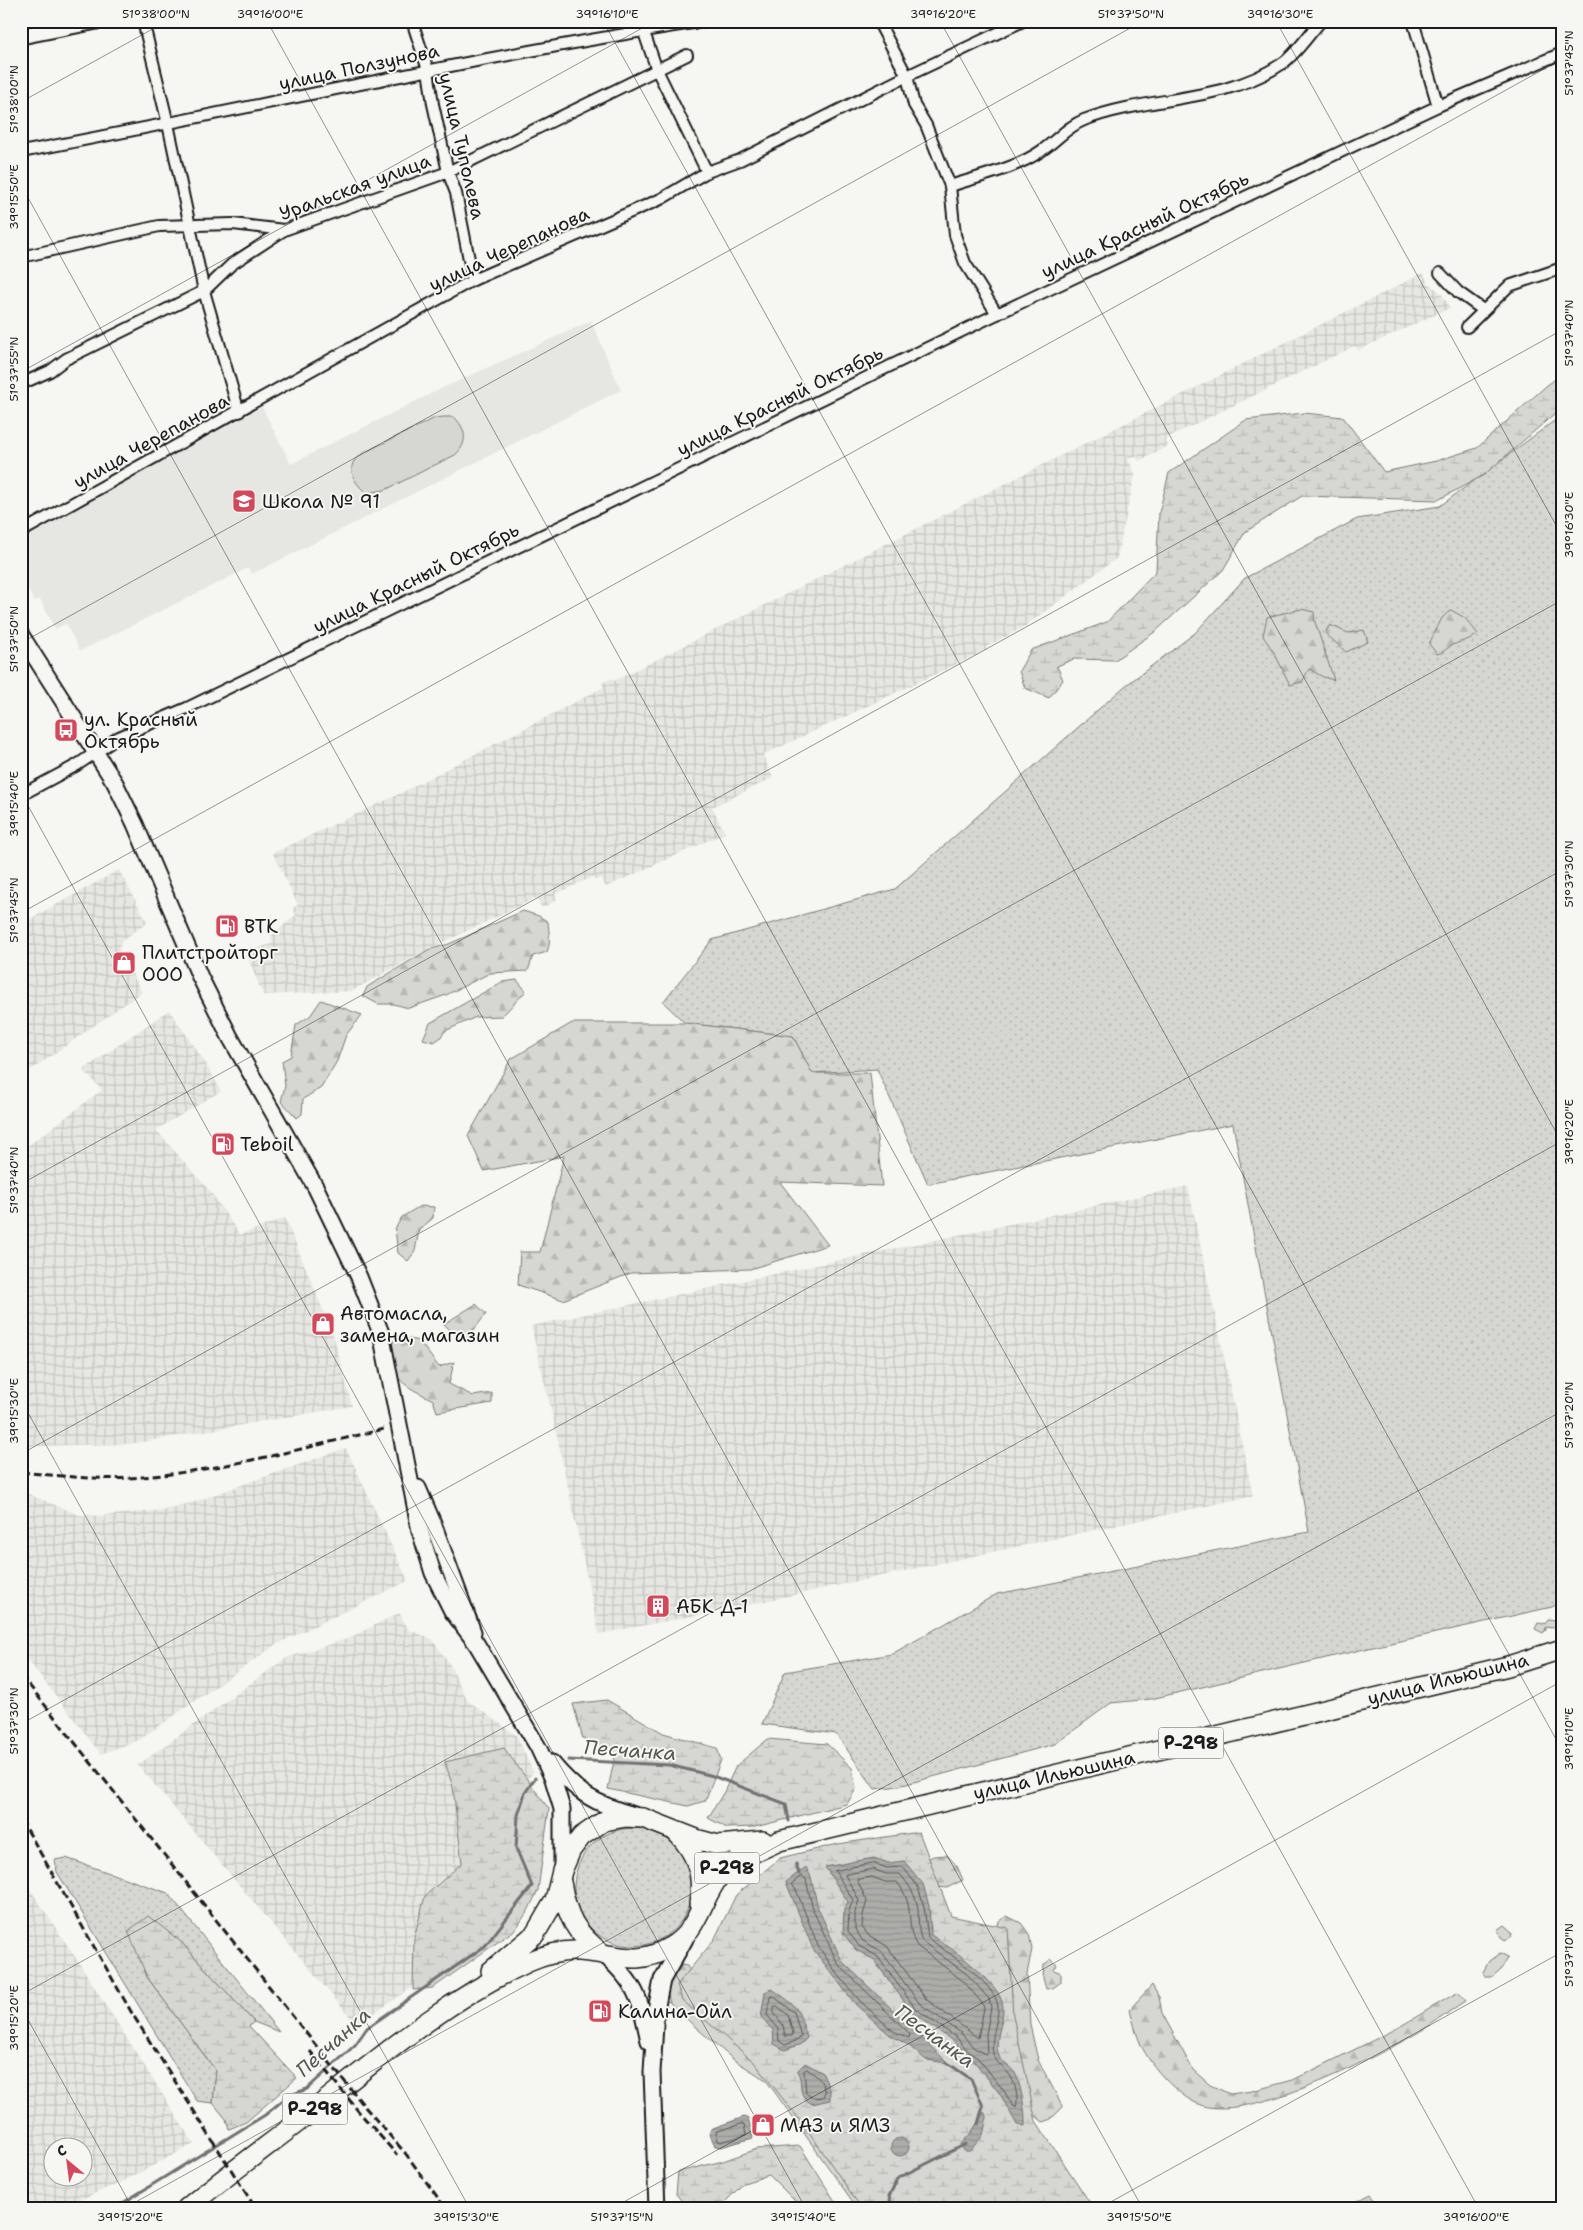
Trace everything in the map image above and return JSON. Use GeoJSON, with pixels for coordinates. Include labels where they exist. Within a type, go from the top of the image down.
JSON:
{"type":"FeatureCollection","features":[{"type":"Feature","properties":{"kind":"highway","name":"улица Ильюшина"},"geometry":{"type":"LineString","coordinates":[[780,1841],[1508,1666],[1562,1649]]}},
{"type":"Feature","properties":{"kind":"highway","name":"Р-298"},"geometry":{"type":"LineString","coordinates":[[186,2209],[404,2038],[466,1994],[535,1934],[553,1905],[561,1875],[571,1850],[591,1828],[615,1818],[643,1818],[708,1843],[780,1841]]}},
{"type":"Feature","properties":{"kind":"highway","name":"Р-298"},"geometry":{"type":"LineString","coordinates":[[676,1832],[688,1843],[700,1868],[701,1888],[693,1926]]}},
{"type":"Feature","properties":{"kind":"highway","name":"Р-298"},"geometry":{"type":"LineString","coordinates":[[466,1994],[529,1961],[548,1954],[578,1951],[620,1958],[637,1959],[650,1957],[672,1946],[693,1926],[714,1884],[728,1868],[744,1856],[780,1841]]}},
{"type":"Feature","properties":{"kind":"highway"},"geometry":{"type":"LineString","coordinates":[[561,1875],[564,1903],[574,1926],[590,1944],[603,1954]]}},
{"type":"Feature","properties":{"kind":"main road"},"geometry":{"type":"LineString","coordinates":[[21,36],[98,21]]}},
{"type":"Feature","properties":{"kind":"main road"},"geometry":{"type":"LineString","coordinates":[[21,636],[115,783],[135,824],[200,977],[230,1037],[316,1188],[362,1285],[381,1334],[408,1469],[430,1514],[476,1643],[538,1747],[553,1779],[560,1800],[562,1820],[561,1875]]}},
{"type":"Feature","properties":{"kind":"main road"},"geometry":{"type":"LineString","coordinates":[[538,1747],[569,1784],[580,1793],[600,1805],[643,1818]]}},
{"type":"Feature","properties":{"kind":"main road"},"geometry":{"type":"LineString","coordinates":[[657,2209],[653,2062],[659,1989],[673,1958],[693,1926]]}},
{"type":"Feature","properties":{"kind":"main road"},"geometry":{"type":"LineString","coordinates":[[603,1954],[630,1981],[638,1996],[653,2062]]}},
{"type":"Feature","properties":{"kind":"street"},"geometry":{"type":"LineString","coordinates":[[143,21],[168,124],[204,291],[240,412]]}},
{"type":"Feature","properties":{"kind":"street","name":"улица Туполева"},"geometry":{"type":"LineString","coordinates":[[412,21],[428,70],[448,172],[456,194],[473,280]]}},
{"type":"Feature","properties":{"kind":"street","name":"улица Ползунова"},"geometry":{"type":"LineString","coordinates":[[21,152],[168,124],[641,26],[706,21]]}},
{"type":"Feature","properties":{"kind":"street"},"geometry":{"type":"LineString","coordinates":[[878,21],[907,76],[914,105],[926,125],[950,186],[955,235],[965,263],[997,314]]}},
{"type":"Feature","properties":{"kind":"street","name":"улица Черепанова"},"geometry":{"type":"LineString","coordinates":[[21,532],[240,412],[473,280],[661,199],[707,172],[740,160],[907,76],[1023,21]]}},
{"type":"Feature","properties":{"kind":"street"},"geometry":{"type":"LineString","coordinates":[[950,186],[1019,162],[1042,151],[1062,132],[1082,121],[1104,113],[1223,91],[1250,82],[1284,62],[1321,21]]}},
{"type":"Feature","properties":{"kind":"street"},"geometry":{"type":"LineString","coordinates":[[1413,21],[1438,106]]}},
{"type":"Feature","properties":{"kind":"street"},"geometry":{"type":"LineString","coordinates":[[641,26],[657,70],[707,172]]}},
{"type":"Feature","properties":{"kind":"street","name":"улица Красный Октябрь"},"geometry":{"type":"LineString","coordinates":[[21,795],[96,752],[118,737],[196,704],[997,314],[1438,106],[1562,53]]}},
{"type":"Feature","properties":{"kind":"street","name":"Уральская улица"},"geometry":{"type":"LineString","coordinates":[[21,384],[50,371],[66,359],[204,291],[232,264],[284,230],[448,172],[687,55]]}},
{"type":"Feature","properties":{"kind":"street"},"geometry":{"type":"LineString","coordinates":[[21,257],[159,226],[233,224],[284,230]]}},
{"type":"Feature","properties":{"kind":"street"},"geometry":{"type":"LineString","coordinates":[[1466,327],[1509,286],[1562,268]]}},
{"type":"Feature","properties":{"kind":"street"},"geometry":{"type":"LineString","coordinates":[[1440,273],[1458,292],[1483,310]]}},
{"type":"Feature","properties":{"kind":"shaded area"},"geometry":{"type":"Polygon","coordinates":[[[1423,273],[1428,283],[1441,293],[1450,308],[1358,350],[1355,346],[1165,439],[1168,446],[1139,461],[1135,456],[1128,459],[1135,474],[1117,558],[1024,627],[986,647],[987,650],[763,755],[773,778],[712,807],[725,833],[606,887],[601,878],[595,880],[593,877],[555,894],[557,900],[542,908],[536,898],[417,955],[352,991],[263,995],[245,951],[272,944],[271,936],[296,915],[293,908],[298,905],[273,853],[395,796],[604,687],[602,683],[612,678],[614,681],[1423,273]]]}},
{"type":"Feature","properties":{"kind":"shaded area","name":"Школа № 91"},"geometry":{"type":"Polygon","coordinates":[[[591,321],[621,390],[252,574],[248,568],[80,651],[66,624],[55,629],[40,599],[34,601],[21,576],[21,538],[262,407],[291,464],[436,391],[591,321]]]}},
{"type":"Feature","properties":{"kind":"shaded area"},"geometry":{"type":"Polygon","coordinates":[[[119,870],[147,922],[121,942],[119,950],[142,992],[21,1077],[21,924],[119,870]]]}},
{"type":"Feature","properties":{"kind":"shaded area"},"geometry":{"type":"Polygon","coordinates":[[[169,1010],[203,1059],[221,1091],[156,1130],[210,1191],[240,1235],[285,1218],[333,1334],[352,1406],[130,1444],[21,1446],[21,1151],[102,1090],[83,1070],[169,1010]]]}},
{"type":"Feature","properties":{"kind":"shaded area"},"geometry":{"type":"Polygon","coordinates":[[[1188,1186],[1253,1496],[719,1611],[599,1634],[556,1431],[531,1326],[1188,1186]]]}},
{"type":"Feature","properties":{"kind":"shaded area"},"geometry":{"type":"Polygon","coordinates":[[[346,1448],[408,1581],[277,1644],[139,1740],[101,1754],[21,1651],[21,1491],[79,1515],[102,1516],[162,1510],[194,1502],[346,1448]]]}},
{"type":"Feature","properties":{"kind":"shaded area"},"geometry":{"type":"Polygon","coordinates":[[[399,1613],[409,1630],[432,1639],[449,1663],[467,1700],[517,1736],[533,1772],[508,1808],[445,1965],[357,2025],[138,1765],[286,1658],[347,1639],[399,1613]]]}},
{"type":"Feature","properties":{"kind":"shaded area"},"geometry":{"type":"Polygon","coordinates":[[[21,1883],[26,1883],[194,2144],[120,2183],[57,2209],[21,2209],[21,1883]]]}},
{"type":"Feature","properties":{"kind":"green space"},"geometry":{"type":"Polygon","coordinates":[[[1562,374],[1562,411],[1554,414],[1484,475],[1438,500],[1302,496],[1245,532],[1223,570],[1156,631],[1115,660],[1074,659],[1057,666],[1063,680],[1049,698],[1025,688],[1019,671],[1031,650],[1107,622],[1156,571],[1159,513],[1169,473],[1246,420],[1304,413],[1343,417],[1384,472],[1436,461],[1477,448],[1562,374]]]}},
{"type":"Feature","properties":{"kind":"green space"},"geometry":{"type":"Polygon","coordinates":[[[1562,415],[1562,1602],[1552,1607],[1151,1699],[1111,1703],[1055,1744],[899,1786],[875,1789],[836,1734],[762,1724],[785,1672],[892,1654],[997,1594],[1309,1532],[1233,1124],[928,1184],[877,1069],[812,1073],[793,1036],[685,1023],[663,1002],[712,940],[895,889],[1125,686],[1195,633],[1245,578],[1357,519],[1440,506],[1562,415]]]}},
{"type":"Feature","properties":{"kind":"green space"},"geometry":{"type":"Polygon","coordinates":[[[454,417],[463,431],[464,441],[455,455],[385,490],[367,493],[360,487],[354,479],[352,466],[355,460],[363,453],[435,418],[454,417]]]}},
{"type":"Feature","properties":{"kind":"green space"},"geometry":{"type":"Polygon","coordinates":[[[1301,609],[1314,612],[1315,622],[1334,680],[1323,677],[1309,669],[1302,682],[1290,685],[1275,654],[1263,636],[1267,617],[1301,609]]]}},
{"type":"Feature","properties":{"kind":"green space"},"geometry":{"type":"Polygon","coordinates":[[[1451,610],[1465,618],[1478,634],[1437,654],[1429,644],[1442,618],[1451,610]]]}},
{"type":"Feature","properties":{"kind":"green space"},"geometry":{"type":"Polygon","coordinates":[[[1330,625],[1348,633],[1364,630],[1368,642],[1346,652],[1325,633],[1330,625]]]}},
{"type":"Feature","properties":{"kind":"green space"},"geometry":{"type":"Polygon","coordinates":[[[523,911],[539,916],[548,922],[549,934],[547,952],[533,956],[528,971],[490,973],[446,995],[409,1008],[393,1004],[378,1004],[363,996],[367,987],[428,950],[449,944],[523,911]]]}},
{"type":"Feature","properties":{"kind":"green space"},"geometry":{"type":"Polygon","coordinates":[[[517,980],[526,991],[502,1016],[476,1017],[445,1031],[434,1042],[423,1039],[430,1023],[502,982],[517,980]]]}},
{"type":"Feature","properties":{"kind":"green space"},"geometry":{"type":"Polygon","coordinates":[[[321,1000],[362,1015],[346,1035],[337,1061],[321,1088],[303,1099],[302,1114],[297,1118],[281,1101],[285,1086],[282,1061],[291,1056],[296,1025],[310,1016],[321,1000]]]}},
{"type":"Feature","properties":{"kind":"green space"},"geometry":{"type":"Polygon","coordinates":[[[572,1023],[685,1023],[793,1036],[812,1073],[870,1073],[882,1186],[780,1182],[828,1245],[750,1269],[631,1273],[563,1300],[518,1285],[520,1252],[540,1252],[564,1156],[484,1171],[468,1136],[511,1059],[572,1023]]]}},
{"type":"Feature","properties":{"kind":"green space"},"geometry":{"type":"Polygon","coordinates":[[[420,1206],[434,1207],[433,1218],[419,1230],[415,1251],[408,1261],[398,1253],[395,1229],[402,1217],[420,1206]]]}},
{"type":"Feature","properties":{"kind":"green space"},"geometry":{"type":"Polygon","coordinates":[[[476,1304],[486,1314],[470,1335],[457,1337],[444,1324],[476,1304]]]}},
{"type":"Feature","properties":{"kind":"green space"},"geometry":{"type":"Polygon","coordinates":[[[405,1338],[419,1341],[439,1367],[454,1362],[449,1384],[473,1396],[492,1393],[492,1403],[437,1412],[433,1400],[406,1385],[395,1372],[392,1364],[393,1341],[405,1338]]]}},
{"type":"Feature","properties":{"kind":"green space"},"geometry":{"type":"Polygon","coordinates":[[[1562,1613],[1562,1623],[1556,1621],[1556,1626],[1553,1628],[1546,1627],[1543,1633],[1535,1629],[1538,1623],[1544,1624],[1548,1619],[1555,1620],[1558,1614],[1562,1613]]]}},
{"type":"Feature","properties":{"kind":"green space"},"geometry":{"type":"Polygon","coordinates":[[[607,1700],[663,1733],[717,1748],[721,1760],[705,1801],[688,1806],[608,1789],[615,1756],[583,1739],[573,1704],[607,1700]]]}},
{"type":"Feature","properties":{"kind":"green space"},"geometry":{"type":"Polygon","coordinates":[[[768,1739],[827,1744],[852,1768],[856,1789],[847,1804],[755,1827],[727,1828],[708,1818],[724,1792],[736,1766],[768,1739]]]}},
{"type":"Feature","properties":{"kind":"green space"},"geometry":{"type":"Polygon","coordinates":[[[504,1748],[549,1809],[538,1890],[516,1929],[433,1988],[413,1990],[414,1938],[425,1896],[462,1863],[453,1787],[445,1762],[504,1748]]]}},
{"type":"Feature","properties":{"kind":"green space"},"geometry":{"type":"Polygon","coordinates":[[[633,1828],[655,1833],[675,1845],[687,1865],[692,1887],[687,1909],[675,1929],[655,1941],[633,1946],[611,1941],[591,1929],[579,1909],[574,1887],[579,1865],[591,1845],[611,1833],[633,1828]]]}},
{"type":"Feature","properties":{"kind":"green space"},"geometry":{"type":"Polygon","coordinates":[[[919,1832],[951,1916],[1008,1928],[1013,2016],[1036,2121],[1094,2209],[862,2209],[809,2132],[754,2062],[682,2000],[677,1985],[714,1940],[736,1895],[780,1858],[838,1844],[919,1832]]]}},
{"type":"Feature","properties":{"kind":"green space"},"geometry":{"type":"Polygon","coordinates":[[[947,1855],[957,1866],[963,1880],[947,1888],[928,1886],[918,1862],[934,1856],[947,1855]]]}},
{"type":"Feature","properties":{"kind":"green space"},"geometry":{"type":"Polygon","coordinates":[[[66,1858],[168,1893],[279,2032],[254,2022],[180,1941],[147,1977],[216,2071],[213,2103],[197,2101],[57,1872],[55,1860],[66,1858]]]}},
{"type":"Feature","properties":{"kind":"green space"},"geometry":{"type":"Polygon","coordinates":[[[148,1916],[180,1941],[254,2022],[249,2026],[297,2078],[246,2122],[229,2129],[226,2119],[213,2103],[216,2071],[147,1977],[128,1931],[148,1916]]]}},
{"type":"Feature","properties":{"kind":"green space"},"geometry":{"type":"Polygon","coordinates":[[[1007,1916],[1021,1923],[1029,1934],[1032,1949],[1027,1974],[1030,2025],[1038,2060],[1063,2107],[1051,2119],[1043,2122],[1030,2111],[995,1940],[999,1921],[1007,1916]]]}},
{"type":"Feature","properties":{"kind":"green space"},"geometry":{"type":"Polygon","coordinates":[[[1504,1925],[1512,1932],[1511,1937],[1505,1940],[1497,1930],[1504,1925]]]}},
{"type":"Feature","properties":{"kind":"green space"},"geometry":{"type":"Polygon","coordinates":[[[1500,1953],[1508,1957],[1501,1969],[1492,1977],[1487,1977],[1483,1972],[1489,1961],[1500,1953]]]}},
{"type":"Feature","properties":{"kind":"green space"},"geometry":{"type":"Polygon","coordinates":[[[1051,1959],[1057,1965],[1054,1970],[1061,1973],[1061,1982],[1053,1988],[1046,1989],[1043,1978],[1044,1965],[1051,1959]]]}},
{"type":"Feature","properties":{"kind":"green space"},"geometry":{"type":"Polygon","coordinates":[[[682,1965],[687,1966],[696,1982],[881,2209],[858,2209],[766,2080],[734,2060],[670,2003],[666,1986],[682,1965]]]}},
{"type":"Feature","properties":{"kind":"green space"},"geometry":{"type":"Polygon","coordinates":[[[1152,1985],[1159,1997],[1162,2013],[1193,2070],[1210,2085],[1230,2094],[1252,2091],[1293,2080],[1394,2030],[1458,1992],[1466,2001],[1413,2036],[1333,2076],[1273,2099],[1244,2106],[1218,2108],[1198,2104],[1182,2094],[1165,2079],[1145,2053],[1130,2009],[1152,1985]]]}},
{"type":"Feature","properties":{"kind":"green space"},"geometry":{"type":"Polygon","coordinates":[[[800,2146],[840,2209],[803,2209],[769,2175],[744,2183],[718,2209],[688,2209],[676,2194],[678,2172],[723,2161],[757,2149],[800,2146]]]}},
{"type":"Feature","properties":{"kind":"green space"},"geometry":{"type":"Polygon","coordinates":[[[1371,2194],[1380,2209],[1341,2209],[1371,2194]]]}},
{"type":"Feature","properties":{"kind":"water"},"geometry":{"type":"Polygon","coordinates":[[[874,1858],[888,1863],[904,1861],[923,1884],[929,1906],[931,1935],[974,1966],[994,1987],[1003,2007],[997,2050],[1000,2058],[1015,2073],[1017,2078],[1023,2099],[1025,2126],[1017,2125],[1000,2094],[974,2061],[954,2042],[912,2012],[873,1959],[856,1950],[843,1933],[844,1908],[848,1902],[825,1867],[874,1858]]]}},
{"type":"Feature","properties":{"kind":"water"},"geometry":{"type":"Polygon","coordinates":[[[806,1867],[811,1877],[818,1908],[842,1961],[948,2063],[926,2060],[908,2045],[890,2035],[856,2005],[813,1949],[786,1882],[806,1867]]]}},
{"type":"Feature","properties":{"kind":"water"},"geometry":{"type":"Polygon","coordinates":[[[772,1989],[788,2000],[796,2009],[802,2020],[807,2038],[801,2044],[785,2050],[774,2044],[773,2030],[761,2017],[765,1992],[772,1989]]]}},
{"type":"Feature","properties":{"kind":"water"},"geometry":{"type":"Polygon","coordinates":[[[805,2063],[823,2073],[830,2092],[830,2100],[812,2104],[804,2097],[797,2071],[805,2063]]]}},
{"type":"Feature","properties":{"kind":"water"},"geometry":{"type":"Polygon","coordinates":[[[984,2112],[987,2117],[983,2135],[970,2151],[964,2151],[961,2144],[971,2133],[984,2112]]]}},
{"type":"Feature","properties":{"kind":"water"},"geometry":{"type":"Polygon","coordinates":[[[744,2117],[748,2119],[753,2138],[721,2147],[715,2146],[709,2132],[713,2128],[744,2117]]]}},
{"type":"Feature","properties":{"kind":"water"},"geometry":{"type":"Polygon","coordinates":[[[900,2138],[906,2141],[909,2147],[906,2153],[900,2156],[894,2153],[891,2147],[894,2141],[900,2138]]]}},
{"type":"Feature","properties":{"kind":"waterway","name":"Песчанка"},"geometry":{"type":"LineString","coordinates":[[568,1760],[669,1765],[713,1776],[786,1804],[789,1821]]}},
{"type":"Feature","properties":{"kind":"waterway","name":"Песчанка"},"geometry":{"type":"LineString","coordinates":[[113,2209],[265,2115],[288,2096],[307,2089],[355,2045],[367,2028],[485,1946],[532,1886],[516,1848],[518,1815],[525,1793],[535,1778]]}},
{"type":"Feature","properties":{"kind":"waterway","name":"Песчанка"},"geometry":{"type":"LineString","coordinates":[[796,1864],[799,1874]]}},
{"type":"Feature","properties":{"kind":"waterway","name":"Песчанка"},"geometry":{"type":"LineString","coordinates":[[946,2062],[971,2079],[983,2106],[978,2124]]}},
{"type":"Feature","properties":{"kind":"waterway","name":"Песчанка"},"geometry":{"type":"LineString","coordinates":[[893,2209],[889,2196],[898,2178],[966,2144]]}},
{"type":"Feature","properties":{"kind":"railway"},"geometry":{"type":"LineString","coordinates":[[21,1472],[82,1478],[142,1477],[173,1474],[264,1458],[384,1429]]}},
{"type":"Feature","properties":{"kind":"railway"},"geometry":{"type":"LineString","coordinates":[[21,1675],[365,2107],[406,2154],[446,2209]]}},
{"type":"Feature","properties":{"kind":"railway"},"geometry":{"type":"LineString","coordinates":[[21,1819],[133,2015],[256,2209]]}},
{"type":"Feature","properties":{"kind":"railway"},"geometry":{"type":"LineString","coordinates":[[310,2051],[359,2112],[397,2155]]}},
{"type":"Feature","properties":{"kind":"place","name":"Школа № 91"},"geometry":{"type":"Point","coordinates":[244,501]}},
{"type":"Feature","properties":{"kind":"place","name":"ул. Красный Октябрь"},"geometry":{"type":"Point","coordinates":[66,730]}},
{"type":"Feature","properties":{"kind":"place","name":"ВТК"},"geometry":{"type":"Point","coordinates":[227,926]}},
{"type":"Feature","properties":{"kind":"place","name":"Плитстройторг ООО"},"geometry":{"type":"Point","coordinates":[124,963]}},
{"type":"Feature","properties":{"kind":"place","name":"Teboil"},"geometry":{"type":"Point","coordinates":[223,1144]}},
{"type":"Feature","properties":{"kind":"place","name":"Автомасла, замена, магазин"},"geometry":{"type":"Point","coordinates":[323,1324]}},
{"type":"Feature","properties":{"kind":"place","name":"АБК Д-1"},"geometry":{"type":"Point","coordinates":[658,1606]}},
{"type":"Feature","properties":{"kind":"place","name":"Калина-Ойл"},"geometry":{"type":"Point","coordinates":[600,2011]}},
{"type":"Feature","properties":{"kind":"place","name":"МАЗ и ЯМЗ"},"geometry":{"type":"Point","coordinates":[763,2125]}}]}
